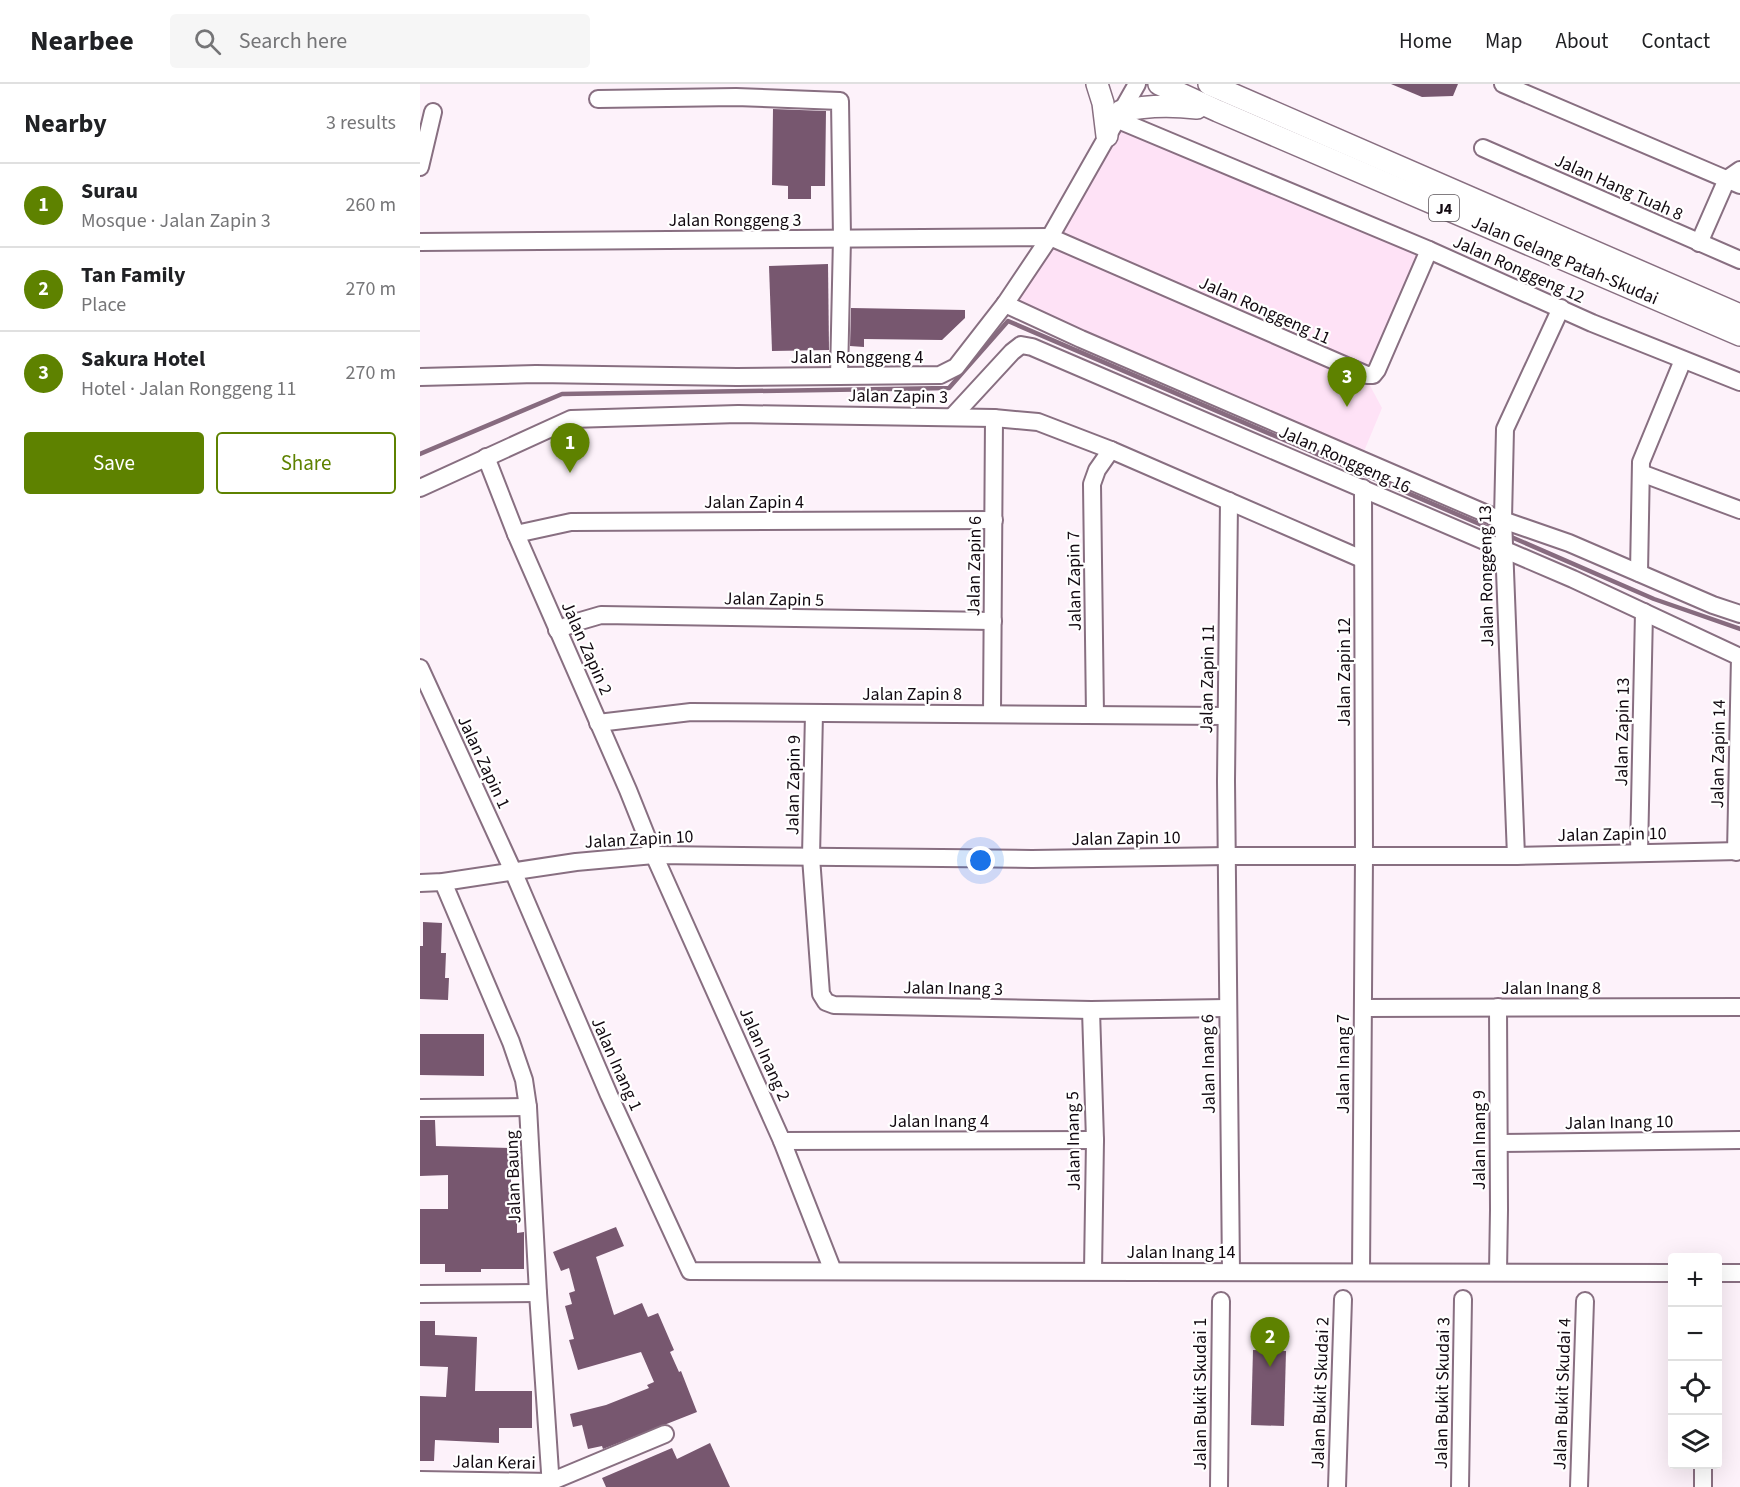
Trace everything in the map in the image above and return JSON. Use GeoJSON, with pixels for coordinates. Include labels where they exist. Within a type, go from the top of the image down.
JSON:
{"type":"FeatureCollection","features":[{"type":"Feature","properties":{"kind":"main road"},"geometry":{"type":"LineString","coordinates":[[1097,84],[1103,103],[1115,122],[1154,106],[1172,105],[1218,111]]}},
{"type":"Feature","properties":{"kind":"main road","name":"Jalan Gelang Patah-Skudai"},"geometry":{"type":"LineString","coordinates":[[1160,84],[1740,335]]}},
{"type":"Feature","properties":{"kind":"main road","name":"Jalan Gelang Patah-Skudai"},"geometry":{"type":"LineString","coordinates":[[1214,86],[1740,315]]}},
{"type":"Feature","properties":{"kind":"street","name":"Jalan Ronggeng 4"},"geometry":{"type":"LineString","coordinates":[[420,377],[536,374],[737,377],[940,375],[956,367],[1005,304],[1050,237],[1137,84]]}},
{"type":"Feature","properties":{"kind":"street"},"geometry":{"type":"LineString","coordinates":[[1503,84],[1736,178],[1699,243]]}},
{"type":"Feature","properties":{"kind":"street"},"geometry":{"type":"LineString","coordinates":[[598,99],[736,97],[840,101],[842,238],[839,376]]}},
{"type":"Feature","properties":{"kind":"street"},"geometry":{"type":"LineString","coordinates":[[420,167],[433,112]]}},
{"type":"Feature","properties":{"kind":"street","name":"Jalan Ronggeng 12"},"geometry":{"type":"LineString","coordinates":[[1115,122],[1429,250],[1592,323],[1740,382]]}},
{"type":"Feature","properties":{"kind":"street","name":"Jalan Hang Tuah 8"},"geometry":{"type":"LineString","coordinates":[[1483,148],[1740,260]]}},
{"type":"Feature","properties":{"kind":"street","name":"Jalan Ronggeng 3"},"geometry":{"type":"LineString","coordinates":[[420,242],[1050,237]]}},
{"type":"Feature","properties":{"kind":"street","name":"Jalan Ronggeng 11"},"geometry":{"type":"LineString","coordinates":[[1050,237],[1367,375],[1373,375],[1377,370],[1429,250]]}},
{"type":"Feature","properties":{"kind":"street","name":"Jalan Ronggeng 16"},"geometry":{"type":"LineString","coordinates":[[1005,304],[1494,517],[1569,543],[1713,605],[1740,614]]}},
{"type":"Feature","properties":{"kind":"street","name":"Jalan Ronggeng 13"},"geometry":{"type":"LineString","coordinates":[[1516,856],[1503,519],[1505,429],[1561,308]]}},
{"type":"Feature","properties":{"kind":"street","name":"Jalan Ronggeng 16"},"geometry":{"type":"LineString","coordinates":[[953,416],[1012,352],[1021,345],[1032,346],[1573,579],[1740,657]]}},
{"type":"Feature","properties":{"kind":"street"},"geometry":{"type":"LineString","coordinates":[[1639,573],[1641,462],[1683,360]]}},
{"type":"Feature","properties":{"kind":"street","name":"Jalan Zapin 3"},"geometry":{"type":"LineString","coordinates":[[420,488],[571,419],[738,414],[994,418],[1038,422],[1111,450],[1362,559]]}},
{"type":"Feature","properties":{"kind":"street","name":"Jalan Zapin 6"},"geometry":{"type":"LineString","coordinates":[[992,714],[994,418]]}},
{"type":"Feature","properties":{"kind":"street","name":"Jalan Zapin 7"},"geometry":{"type":"LineString","coordinates":[[1095,715],[1092,484],[1097,470],[1111,450]]}},
{"type":"Feature","properties":{"kind":"street","name":"Jalan Zapin 2"},"geometry":{"type":"LineString","coordinates":[[486,457],[516,534],[654,855]]}},
{"type":"Feature","properties":{"kind":"street"},"geometry":{"type":"LineString","coordinates":[[1641,473],[1740,510]]}},
{"type":"Feature","properties":{"kind":"street","name":"Jalan Zapin 12"},"geometry":{"type":"LineString","coordinates":[[1363,488],[1364,856]]}},
{"type":"Feature","properties":{"kind":"street","name":"Jalan Zapin 11"},"geometry":{"type":"LineString","coordinates":[[1228,501],[1226,716],[1228,856]]}},
{"type":"Feature","properties":{"kind":"street","name":"Jalan Zapin 4"},"geometry":{"type":"LineString","coordinates":[[516,534],[571,522],[994,520]]}},
{"type":"Feature","properties":{"kind":"street","name":"Jalan Zapin 13"},"geometry":{"type":"LineString","coordinates":[[1639,853],[1644,612]]}},
{"type":"Feature","properties":{"kind":"street","name":"Jalan Zapin 5"},"geometry":{"type":"LineString","coordinates":[[557,630],[601,615],[993,621]]}},
{"type":"Feature","properties":{"kind":"street","name":"Jalan Zapin 14"},"geometry":{"type":"LineString","coordinates":[[1738,851],[1740,657]]}},
{"type":"Feature","properties":{"kind":"street","name":"Jalan Zapin 1"},"geometry":{"type":"LineString","coordinates":[[420,668],[513,871]]}},
{"type":"Feature","properties":{"kind":"street","name":"Jalan Zapin 8"},"geometry":{"type":"LineString","coordinates":[[598,723],[691,712],[1226,716]]}},
{"type":"Feature","properties":{"kind":"street","name":"Jalan Zapin 9"},"geometry":{"type":"LineString","coordinates":[[811,857],[814,713]]}},
{"type":"Feature","properties":{"kind":"street","name":"Jalan Zapin 10"},"geometry":{"type":"LineString","coordinates":[[420,883],[443,882],[576,862],[654,855],[1032,859],[1516,856],[1738,851]]}},
{"type":"Feature","properties":{"kind":"street","name":"Jalan Inang 2"},"geometry":{"type":"LineString","coordinates":[[654,855],[782,1141],[833,1271]]}},
{"type":"Feature","properties":{"kind":"street","name":"Jalan Inang 6"},"geometry":{"type":"LineString","coordinates":[[1228,856],[1227,1008],[1231,1272]]}},
{"type":"Feature","properties":{"kind":"street","name":"Jalan Inang 7"},"geometry":{"type":"LineString","coordinates":[[1361,1272],[1364,856]]}},
{"type":"Feature","properties":{"kind":"street","name":"Jalan Inang 3"},"geometry":{"type":"LineString","coordinates":[[811,857],[821,994],[826,1002],[834,1005],[1091,1010],[1227,1008]]}},
{"type":"Feature","properties":{"kind":"street","name":"Jalan Inang 1"},"geometry":{"type":"LineString","coordinates":[[513,871],[609,1095],[690,1271]]}},
{"type":"Feature","properties":{"kind":"street","name":"Jalan Baung"},"geometry":{"type":"LineString","coordinates":[[443,882],[511,1042],[524,1080],[528,1107],[551,1485]]}},
{"type":"Feature","properties":{"kind":"street","name":"Jalan Inang 9"},"geometry":{"type":"LineString","coordinates":[[1497,1272],[1498,1007]]}},
{"type":"Feature","properties":{"kind":"street","name":"Jalan Inang 8"},"geometry":{"type":"LineString","coordinates":[[1363,1008],[1740,1007]]}},
{"type":"Feature","properties":{"kind":"street","name":"Jalan Inang 5"},"geometry":{"type":"LineString","coordinates":[[1091,1010],[1095,1140],[1093,1271]]}},
{"type":"Feature","properties":{"kind":"street"},"geometry":{"type":"LineString","coordinates":[[420,1108],[528,1107]]}},
{"type":"Feature","properties":{"kind":"street","name":"Jalan Inang 4"},"geometry":{"type":"LineString","coordinates":[[782,1141],[1095,1140]]}},
{"type":"Feature","properties":{"kind":"street","name":"Jalan Inang 10"},"geometry":{"type":"LineString","coordinates":[[1499,1143],[1740,1140]]}},
{"type":"Feature","properties":{"kind":"street","name":"Jalan Inang 14"},"geometry":{"type":"LineString","coordinates":[[690,1271],[1668,1273]]}},
{"type":"Feature","properties":{"kind":"street"},"geometry":{"type":"LineString","coordinates":[[1722,1273],[1740,1273]]}},
{"type":"Feature","properties":{"kind":"street"},"geometry":{"type":"LineString","coordinates":[[420,1294],[538,1293]]}},
{"type":"Feature","properties":{"kind":"street","name":"Jalan Bukit Skudai 2"},"geometry":{"type":"LineString","coordinates":[[1337,1487],[1343,1299]]}},
{"type":"Feature","properties":{"kind":"street","name":"Jalan Bukit Skudai 3"},"geometry":{"type":"LineString","coordinates":[[1460,1487],[1463,1299]]}},
{"type":"Feature","properties":{"kind":"street","name":"Jalan Bukit Skudai 1"},"geometry":{"type":"LineString","coordinates":[[1219,1487],[1221,1301]]}},
{"type":"Feature","properties":{"kind":"street","name":"Jalan Bukit Skudai 4"},"geometry":{"type":"LineString","coordinates":[[1579,1487],[1585,1301]]}},
{"type":"Feature","properties":{"kind":"street","name":"Jalan Kerai"},"geometry":{"type":"LineString","coordinates":[[420,1480],[551,1485],[665,1434]]}},
{"type":"Feature","properties":{"kind":"street"},"geometry":{"type":"LineString","coordinates":[[1702,1487],[1703,1469]]}},
{"type":"Feature","properties":{"kind":"shaded area"},"geometry":{"type":"Polygon","coordinates":[[[1118,126],[1423,253],[1367,380],[1382,408],[1362,456],[1013,302],[1118,126]]]}},
{"type":"Feature","properties":{"kind":"building"},"geometry":{"type":"Polygon","coordinates":[[[1391,84],[1458,84],[1453,96],[1422,97],[1391,84]]]}},
{"type":"Feature","properties":{"kind":"building"},"geometry":{"type":"Polygon","coordinates":[[[773,109],[826,111],[825,186],[811,186],[811,199],[788,199],[788,186],[772,185],[773,109]]]}},
{"type":"Feature","properties":{"kind":"building"},"geometry":{"type":"Polygon","coordinates":[[[828,264],[829,350],[772,351],[769,266],[828,264]]]}},
{"type":"Feature","properties":{"kind":"building"},"geometry":{"type":"Polygon","coordinates":[[[851,308],[965,310],[965,318],[942,340],[864,339],[864,347],[850,346],[851,308]]]}},
{"type":"Feature","properties":{"kind":"building"},"geometry":{"type":"Polygon","coordinates":[[[423,922],[442,923],[441,953],[446,953],[445,978],[449,978],[448,1000],[420,999],[420,946],[423,946],[423,922]]]}},
{"type":"Feature","properties":{"kind":"building"},"geometry":{"type":"Polygon","coordinates":[[[420,1034],[484,1034],[484,1076],[420,1075],[420,1034]]]}},
{"type":"Feature","properties":{"kind":"building"},"geometry":{"type":"Polygon","coordinates":[[[420,1120],[435,1120],[436,1146],[511,1148],[511,1216],[517,1216],[517,1233],[524,1232],[524,1269],[445,1272],[445,1264],[420,1264],[420,1209],[448,1209],[448,1175],[420,1176],[420,1120]]]}},
{"type":"Feature","properties":{"kind":"building"},"geometry":{"type":"Polygon","coordinates":[[[616,1227],[624,1246],[596,1257],[614,1315],[642,1303],[648,1317],[658,1313],[674,1350],[670,1352],[679,1372],[681,1371],[697,1412],[603,1449],[602,1446],[588,1449],[582,1425],[573,1427],[570,1414],[606,1405],[649,1388],[647,1385],[654,1382],[641,1352],[578,1370],[569,1340],[574,1339],[565,1306],[572,1304],[569,1293],[575,1291],[569,1268],[561,1271],[553,1252],[616,1227]]]}},
{"type":"Feature","properties":{"kind":"building"},"geometry":{"type":"Polygon","coordinates":[[[420,1321],[435,1321],[435,1335],[477,1337],[475,1391],[532,1391],[532,1428],[499,1428],[499,1443],[435,1440],[434,1461],[420,1461],[420,1396],[446,1397],[448,1367],[420,1366],[420,1321]]]}},
{"type":"Feature","properties":{"kind":"building"},"geometry":{"type":"Polygon","coordinates":[[[1253,1350],[1286,1351],[1284,1426],[1251,1425],[1253,1350]]]}},
{"type":"Feature","properties":{"kind":"building"},"geometry":{"type":"Polygon","coordinates":[[[710,1443],[730,1487],[606,1487],[602,1478],[672,1448],[677,1459],[710,1443]]]}},
{"type":"Feature","properties":{"kind":"waterway"},"geometry":{"type":"LineString","coordinates":[[420,454],[562,394],[949,388],[1008,321],[1498,532]]}},
{"type":"Feature","properties":{"kind":"waterway"},"geometry":{"type":"LineString","coordinates":[[1509,536],[1654,599],[1740,629]]}},
{"type":"Feature","properties":{"kind":"place","name":"Sakura Hotel"},"geometry":{"type":"Point","coordinates":[1347,407]}},
{"type":"Feature","properties":{"kind":"place","name":"Surau"},"geometry":{"type":"Point","coordinates":[570,473]}},
{"type":"Feature","properties":{"kind":"place","name":"Tan Family"},"geometry":{"type":"Point","coordinates":[1270,1367]}}]}
